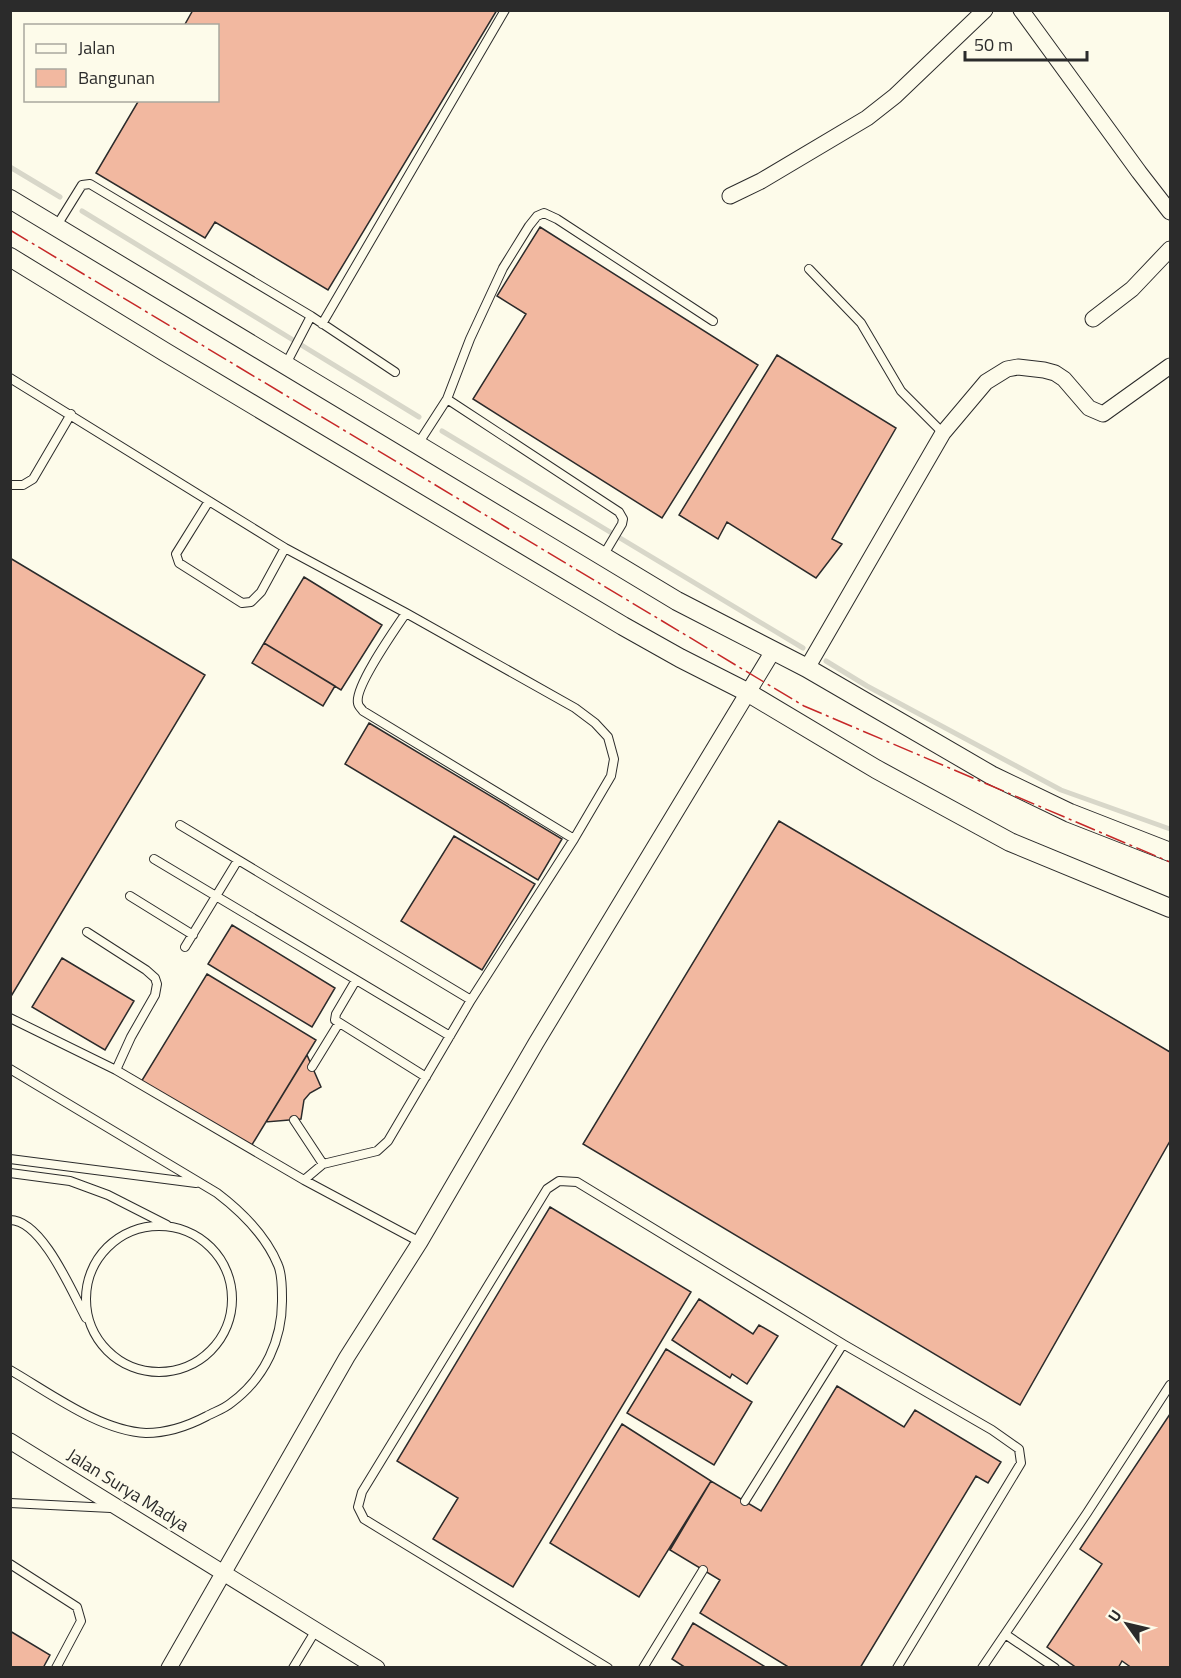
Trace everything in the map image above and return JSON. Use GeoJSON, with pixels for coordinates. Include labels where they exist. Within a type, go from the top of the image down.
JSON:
{"type":"FeatureCollection","features":[{"type":"Feature","properties":{"kind":"street"},"geometry":{"type":"LineString","coordinates":[[730,196],[770,176],[867,118],[895,96],[985,10]]}},
{"type":"Feature","properties":{"kind":"street"},"geometry":{"type":"LineString","coordinates":[[1021,10],[1170,212]]}},
{"type":"Feature","properties":{"kind":"street"},"geometry":{"type":"LineString","coordinates":[[10,199],[216,324],[290,356],[417,446],[516,503],[607,550],[677,600],[807,668],[991,775],[1070,813],[1170,852]]}},
{"type":"Feature","properties":{"kind":"street"},"geometry":{"type":"LineString","coordinates":[[1093,319],[1132,289],[1170,249]]}},
{"type":"Feature","properties":{"kind":"street"},"geometry":{"type":"LineString","coordinates":[[10,257],[593,609],[680,658],[747,692],[876,769],[1010,843],[1170,908]]}},
{"type":"Feature","properties":{"kind":"street"},"geometry":{"type":"LineString","coordinates":[[807,668],[943,433],[986,382],[1007,369],[1032,368],[1055,373],[1089,408],[1103,414],[1170,366]]}},
{"type":"Feature","properties":{"kind":"street"},"geometry":{"type":"LineString","coordinates":[[169,1668],[347,1357],[420,1242],[536,1043],[773,651]]}},
{"type":"Feature","properties":{"kind":"street","name":"Jalan Surya Madya"},"geometry":{"type":"LineString","coordinates":[[10,1441],[377,1668]]}},
{"type":"Feature","properties":{"kind":"lane"},"geometry":{"type":"LineString","coordinates":[[322,324],[505,10]]}},
{"type":"Feature","properties":{"kind":"lane"},"geometry":{"type":"LineString","coordinates":[[57,227],[82,185],[90,184],[311,316],[395,372]]}},
{"type":"Feature","properties":{"kind":"lane"},"geometry":{"type":"LineString","coordinates":[[417,446],[447,399],[470,339],[503,268],[529,226],[537,216],[544,213],[557,219],[713,321]]}},
{"type":"Feature","properties":{"kind":"lane"},"geometry":{"type":"LineString","coordinates":[[809,268],[870,335],[901,391],[943,433]]}},
{"type":"Feature","properties":{"kind":"lane"},"geometry":{"type":"LineString","coordinates":[[290,356],[311,316]]}},
{"type":"Feature","properties":{"kind":"lane"},"geometry":{"type":"LineString","coordinates":[[10,378],[285,548],[575,708],[595,723],[608,737],[614,759],[611,776],[471,1000],[388,1141],[377,1151],[323,1164],[304,1180]]}},
{"type":"Feature","properties":{"kind":"lane"},"geometry":{"type":"LineString","coordinates":[[447,399],[619,512],[623,519],[620,529],[607,550]]}},
{"type":"Feature","properties":{"kind":"lane"},"geometry":{"type":"LineString","coordinates":[[10,485],[23,485],[33,479],[71,414]]}},
{"type":"Feature","properties":{"kind":"lane"},"geometry":{"type":"LineString","coordinates":[[209,501],[176,554],[179,563],[232,599],[242,603],[251,602],[261,591],[285,548]]}},
{"type":"Feature","properties":{"kind":"lane"},"geometry":{"type":"LineString","coordinates":[[406,613],[372,666],[358,694],[358,703],[363,711],[574,838]]}},
{"type":"Feature","properties":{"kind":"lane"},"geometry":{"type":"LineString","coordinates":[[180,825],[471,1000]]}},
{"type":"Feature","properties":{"kind":"lane"},"geometry":{"type":"LineString","coordinates":[[154,859],[450,1036]]}},
{"type":"Feature","properties":{"kind":"lane"},"geometry":{"type":"LineString","coordinates":[[185,947],[238,860]]}},
{"type":"Feature","properties":{"kind":"lane"},"geometry":{"type":"LineString","coordinates":[[130,896],[193,935]]}},
{"type":"Feature","properties":{"kind":"lane"},"geometry":{"type":"LineString","coordinates":[[87,932],[146,970],[155,978],[157,984],[155,995],[131,1037],[116,1070]]}},
{"type":"Feature","properties":{"kind":"lane"},"geometry":{"type":"LineString","coordinates":[[356,980],[336,1014],[335,1020],[426,1077]]}},
{"type":"Feature","properties":{"kind":"lane"},"geometry":{"type":"LineString","coordinates":[[10,1018],[116,1070],[304,1180],[420,1242]]}},
{"type":"Feature","properties":{"kind":"lane"},"geometry":{"type":"LineString","coordinates":[[312,1067],[339,1023]]}},
{"type":"Feature","properties":{"kind":"lane"},"geometry":{"type":"LineString","coordinates":[[10,1069],[200,1183],[240,1211],[256,1229],[279,1266],[282,1307],[276,1345],[258,1377],[230,1404],[190,1425],[144,1433],[119,1429],[10,1370]]}},
{"type":"Feature","properties":{"kind":"lane"},"geometry":{"type":"LineString","coordinates":[[294,1120],[323,1164]]}},
{"type":"Feature","properties":{"kind":"lane"},"geometry":{"type":"LineString","coordinates":[[10,1159],[200,1183]]}},
{"type":"Feature","properties":{"kind":"lane"},"geometry":{"type":"LineString","coordinates":[[10,1173],[70,1181],[108,1195],[169,1226],[196,1234],[217,1253],[230,1278],[232,1307],[224,1334],[206,1356],[182,1370],[153,1373],[126,1366],[103,1349],[43,1240],[25,1224],[10,1220]]}},
{"type":"Feature","properties":{"kind":"lane"},"geometry":{"type":"LineString","coordinates":[[608,1668],[364,1519],[358,1507],[368,1482],[547,1189],[559,1181],[577,1182],[843,1344],[1001,1436],[1019,1449],[1021,1463],[897,1668]]}},
{"type":"Feature","properties":{"kind":"lane"},"geometry":{"type":"LineString","coordinates":[[89,1324],[85,1294],[93,1265],[112,1242],[139,1228],[169,1226]]}},
{"type":"Feature","properties":{"kind":"lane"},"geometry":{"type":"LineString","coordinates":[[745,1501],[843,1344]]}},
{"type":"Feature","properties":{"kind":"lane"},"geometry":{"type":"LineString","coordinates":[[982,1668],[1087,1514],[1170,1385]]}},
{"type":"Feature","properties":{"kind":"lane"},"geometry":{"type":"LineString","coordinates":[[10,1503],[119,1508]]}},
{"type":"Feature","properties":{"kind":"lane"},"geometry":{"type":"LineString","coordinates":[[10,1564],[77,1607],[81,1621],[56,1668]]}},
{"type":"Feature","properties":{"kind":"lane"},"geometry":{"type":"LineString","coordinates":[[643,1668],[703,1570]]}},
{"type":"Feature","properties":{"kind":"lane"},"geometry":{"type":"LineString","coordinates":[[293,1668],[316,1629]]}},
{"type":"Feature","properties":{"kind":"lane"},"geometry":{"type":"LineString","coordinates":[[1005,1634],[1055,1668]]}},
{"type":"Feature","properties":{"kind":"building"},"geometry":{"type":"Polygon","coordinates":[[[193,10],[497,10],[328,290],[215,222],[205,238],[96,173],[138,102],[219,102],[219,24],[185,24],[193,10]]]}},
{"type":"Feature","properties":{"kind":"building"},"geometry":{"type":"Polygon","coordinates":[[[540,227],[758,365],[662,518],[473,399],[526,314],[497,296],[540,227]]]}},
{"type":"Feature","properties":{"kind":"building"},"geometry":{"type":"Polygon","coordinates":[[[777,355],[896,428],[832,539],[842,544],[816,578],[727,522],[718,539],[679,515],[777,355]]]}},
{"type":"Feature","properties":{"kind":"building"},"geometry":{"type":"Polygon","coordinates":[[[10,558],[205,675],[10,998],[10,558]]]}},
{"type":"Feature","properties":{"kind":"building"},"geometry":{"type":"Polygon","coordinates":[[[304,577],[382,625],[341,690],[264,643],[304,577]]]}},
{"type":"Feature","properties":{"kind":"building"},"geometry":{"type":"Polygon","coordinates":[[[264,643],[335,686],[323,706],[252,663],[264,643]]]}},
{"type":"Feature","properties":{"kind":"building"},"geometry":{"type":"Polygon","coordinates":[[[369,723],[562,839],[538,880],[345,764],[369,723]]]}},
{"type":"Feature","properties":{"kind":"building"},"geometry":{"type":"Polygon","coordinates":[[[779,821],[1170,1052],[1170,1141],[1020,1405],[583,1144],[779,821]]]}},
{"type":"Feature","properties":{"kind":"building"},"geometry":{"type":"Polygon","coordinates":[[[454,836],[535,884],[482,970],[401,921],[454,836]]]}},
{"type":"Feature","properties":{"kind":"building"},"geometry":{"type":"Polygon","coordinates":[[[232,925],[335,988],[312,1027],[208,964],[232,925]]]}},
{"type":"Feature","properties":{"kind":"building"},"geometry":{"type":"Polygon","coordinates":[[[62,958],[134,1001],[105,1050],[32,1007],[62,958]]]}},
{"type":"Feature","properties":{"kind":"building"},"geometry":{"type":"Polygon","coordinates":[[[207,974],[316,1040],[250,1148],[141,1082],[207,974]]]}},
{"type":"Feature","properties":{"kind":"building"},"geometry":{"type":"Polygon","coordinates":[[[307,1055],[321,1087],[310,1093],[304,1100],[301,1119],[266,1122],[307,1055]]]}},
{"type":"Feature","properties":{"kind":"building"},"geometry":{"type":"Polygon","coordinates":[[[550,1207],[691,1292],[513,1587],[433,1539],[458,1498],[397,1461],[550,1207]]]}},
{"type":"Feature","properties":{"kind":"building"},"geometry":{"type":"Polygon","coordinates":[[[699,1299],[753,1334],[759,1325],[778,1336],[747,1384],[732,1374],[730,1378],[672,1340],[699,1299]]]}},
{"type":"Feature","properties":{"kind":"building"},"geometry":{"type":"Polygon","coordinates":[[[666,1349],[752,1402],[714,1465],[627,1413],[666,1349]]]}},
{"type":"Feature","properties":{"kind":"building"},"geometry":{"type":"Polygon","coordinates":[[[837,1386],[904,1427],[915,1410],[1001,1462],[988,1483],[976,1476],[860,1668],[790,1668],[700,1613],[720,1580],[670,1550],[711,1481],[761,1511],[837,1386]]]}},
{"type":"Feature","properties":{"kind":"building"},"geometry":{"type":"Polygon","coordinates":[[[1170,1414],[1170,1668],[1132,1668],[1122,1661],[1118,1668],[1077,1668],[1047,1647],[1102,1564],[1080,1549],[1170,1414]]]}},
{"type":"Feature","properties":{"kind":"building"},"geometry":{"type":"Polygon","coordinates":[[[622,1424],[711,1481],[639,1597],[550,1543],[622,1424]]]}},
{"type":"Feature","properties":{"kind":"building"},"geometry":{"type":"Polygon","coordinates":[[[693,1623],[767,1668],[686,1668],[672,1659],[693,1623]]]}},
{"type":"Feature","properties":{"kind":"building"},"geometry":{"type":"Polygon","coordinates":[[[10,1631],[50,1655],[43,1668],[10,1668],[10,1631]]]}},
{"type":"Feature","properties":{"kind":"waterway"},"geometry":{"type":"LineString","coordinates":[[10,167],[60,197]]}},
{"type":"Feature","properties":{"kind":"waterway"},"geometry":{"type":"LineString","coordinates":[[82,211],[419,417]]}},
{"type":"Feature","properties":{"kind":"waterway"},"geometry":{"type":"LineString","coordinates":[[442,431],[803,648]]}},
{"type":"Feature","properties":{"kind":"waterway"},"geometry":{"type":"LineString","coordinates":[[826,661],[867,686],[1061,790],[1170,829]]}},
{"type":"Feature","properties":{"kind":"power"},"geometry":{"type":"LineString","coordinates":[[10,230],[804,706],[1170,862]]}}]}
